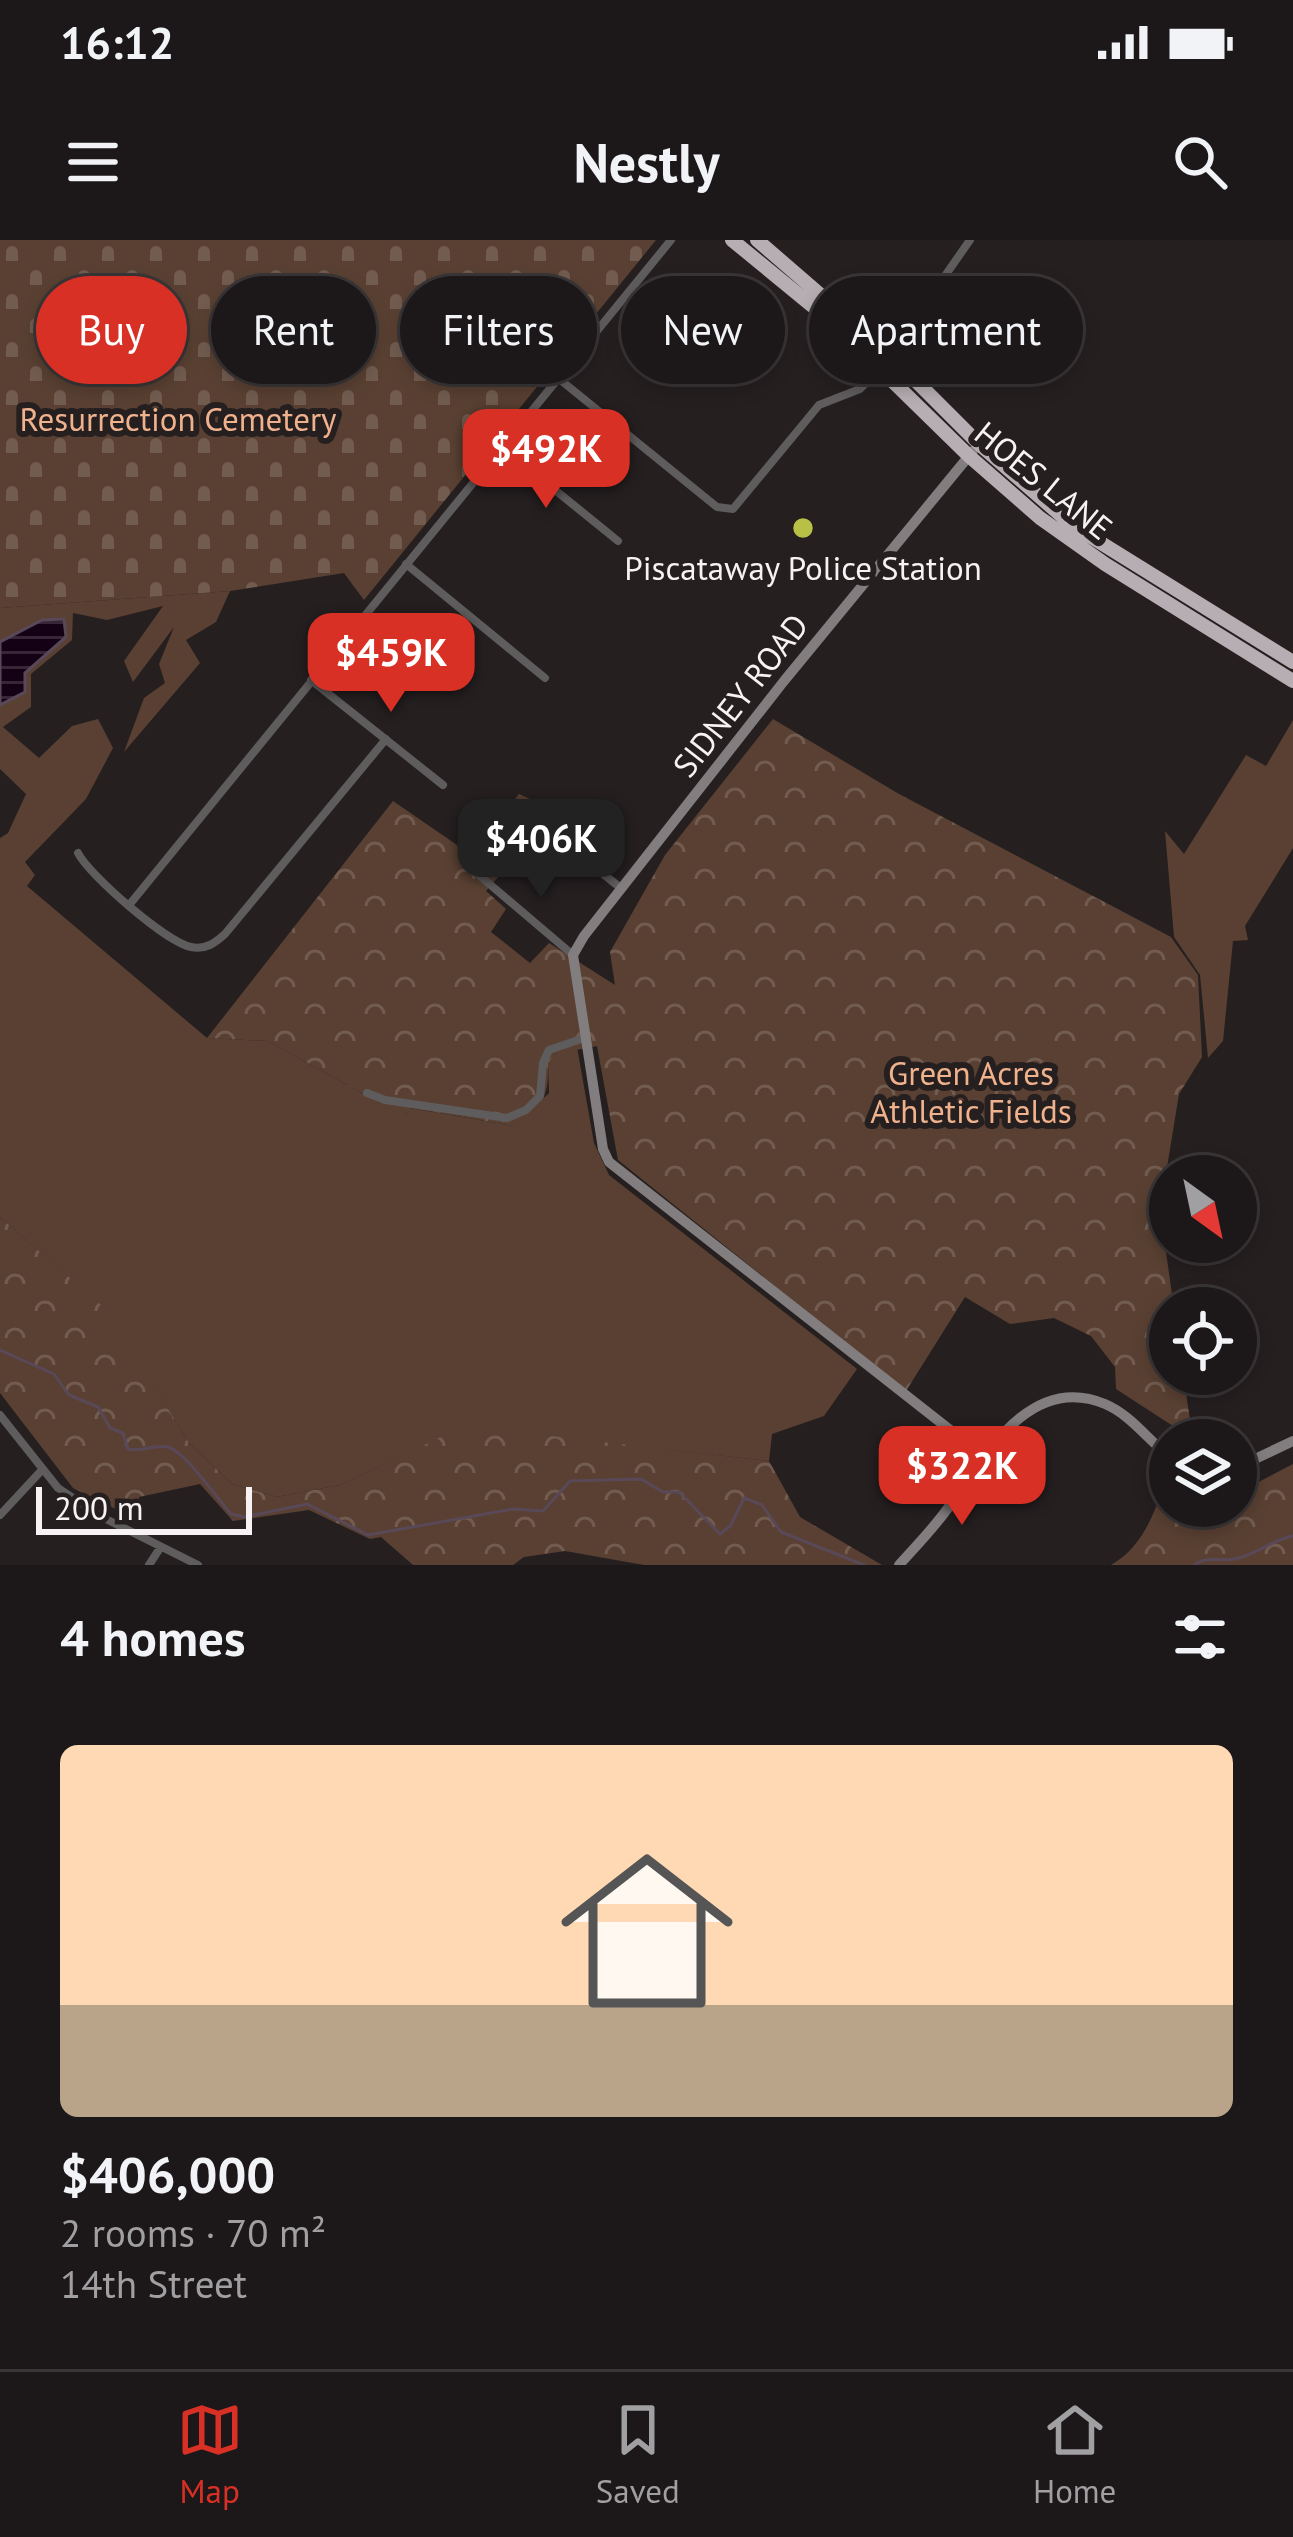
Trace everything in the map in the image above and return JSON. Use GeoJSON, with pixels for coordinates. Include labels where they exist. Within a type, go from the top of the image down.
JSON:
{"type":"FeatureCollection","features":[{"type":"Feature","properties":{"kind":"highway","name":"HOES LANE"},"geometry":{"type":"LineString","coordinates":[[732,240],[809,303]]}},
{"type":"Feature","properties":{"kind":"highway","name":"HOES LANE"},"geometry":{"type":"LineString","coordinates":[[757,240],[809,285]]}},
{"type":"Feature","properties":{"kind":"highway","name":"HOES LANE"},"geometry":{"type":"LineString","coordinates":[[897,384],[1072,525],[1293,662]]}},
{"type":"Feature","properties":{"kind":"highway","name":"HOES LANE"},"geometry":{"type":"LineString","coordinates":[[916,384],[1040,518],[1293,681]]}},
{"type":"Feature","properties":{"kind":"street"},"geometry":{"type":"LineString","coordinates":[[597,330],[671,240]]}},
{"type":"Feature","properties":{"kind":"street"},"geometry":{"type":"LineString","coordinates":[[945,276],[970,240]]}},
{"type":"Feature","properties":{"kind":"street"},"geometry":{"type":"LineString","coordinates":[[130,904],[553,384]]}},
{"type":"Feature","properties":{"kind":"street"},"geometry":{"type":"LineString","coordinates":[[566,384],[725,509],[740,504],[819,405],[865,384]]}},
{"type":"Feature","properties":{"kind":"street"},"geometry":{"type":"LineString","coordinates":[[502,447],[618,542]]}},
{"type":"Feature","properties":{"kind":"street","name":"SIDNEY ROAD"},"geometry":{"type":"LineString","coordinates":[[573,956],[784,681],[974,450]]}},
{"type":"Feature","properties":{"kind":"street"},"geometry":{"type":"LineString","coordinates":[[406,564],[545,678]]}},
{"type":"Feature","properties":{"kind":"street"},"geometry":{"type":"LineString","coordinates":[[311,680],[442,785]]}},
{"type":"Feature","properties":{"kind":"street"},"geometry":{"type":"LineString","coordinates":[[78,853],[89,869],[181,943],[194,948],[211,946],[226,934],[386,739]]}},
{"type":"Feature","properties":{"kind":"street"},"geometry":{"type":"LineString","coordinates":[[622,889],[526,809],[479,866],[482,881],[573,956],[603,1149],[620,1174],[982,1455]]}},
{"type":"Feature","properties":{"kind":"street"},"geometry":{"type":"LineString","coordinates":[[367,1093],[508,1118],[526,1110],[540,1096],[543,1063],[550,1050],[584,1038]]}},
{"type":"Feature","properties":{"kind":"street"},"geometry":{"type":"LineString","coordinates":[[899,1565],[942,1516],[982,1455],[1024,1414],[1053,1401],[1100,1402],[1124,1414],[1149,1437]]}},
{"type":"Feature","properties":{"kind":"street"},"geometry":{"type":"LineString","coordinates":[[0,1415],[58,1488],[198,1565]]}},
{"type":"Feature","properties":{"kind":"street"},"geometry":{"type":"LineString","coordinates":[[1257,1458],[1293,1441]]}},
{"type":"Feature","properties":{"kind":"street"},"geometry":{"type":"LineString","coordinates":[[0,1515],[41,1472]]}},
{"type":"Feature","properties":{"kind":"street"},"geometry":{"type":"LineString","coordinates":[[149,1565],[160,1548]]}},
{"type":"Feature","properties":{"kind":"green space","name":"Resurrection Cemetery"},"geometry":{"type":"Polygon","coordinates":[[[0,240],[656,240],[627,276],[621,276],[621,283],[597,313],[597,276],[400,276],[400,384],[539,384],[364,600],[344,573],[230,591],[0,608],[0,240]]]}},
{"type":"Feature","properties":{"kind":"green space"},"geometry":{"type":"Polygon","coordinates":[[[230,591],[216,622],[186,640],[200,663],[124,752],[144,698],[165,683],[159,664],[174,627],[133,682],[124,661],[163,606],[107,620],[73,613],[72,640],[31,674],[31,707],[3,727],[39,758],[72,726],[98,719],[113,748],[86,799],[25,862],[35,875],[27,886],[207,1038],[268,1041],[380,1103],[380,1109],[409,1114],[410,1108],[514,1126],[549,1093],[548,1062],[555,1054],[577,1047],[594,1143],[609,1175],[857,1369],[824,1416],[772,1434],[769,1461],[464,1427],[340,1485],[277,1497],[232,1484],[189,1443],[108,1312],[0,1217],[0,838],[8,833],[26,794],[0,769],[0,608],[230,591]]]}},
{"type":"Feature","properties":{"kind":"green space","name":"Green Acres Athletic Fields"},"geometry":{"type":"Polygon","coordinates":[[[773,719],[899,794],[1171,937],[1198,975],[1202,1057],[1179,1094],[1169,1155],[1149,1155],[1149,1263],[1168,1263],[1171,1287],[1149,1287],[1149,1395],[1186,1395],[1190,1419],[1162,1419],[1116,1389],[1115,1367],[1091,1336],[1054,1318],[1010,1324],[965,1297],[906,1391],[618,1160],[597,1046],[555,1054],[548,1063],[542,1100],[514,1126],[411,1108],[409,1114],[379,1110],[380,1103],[268,1041],[207,1038],[393,801],[457,845],[466,863],[519,794],[556,811],[486,891],[506,909],[491,932],[530,963],[549,943],[615,985],[610,952],[665,855],[773,719]]]}},
{"type":"Feature","properties":{"kind":"green space"},"geometry":{"type":"Polygon","coordinates":[[[1293,720],[1293,848],[1245,926],[1248,940],[1233,941],[1223,1041],[1208,1058],[1200,975],[1174,937],[1165,831],[1184,854],[1246,755],[1266,766],[1293,720]]]}},
{"type":"Feature","properties":{"kind":"green space"},"geometry":{"type":"Polygon","coordinates":[[[0,1217],[109,1312],[189,1443],[232,1484],[277,1497],[340,1485],[464,1426],[769,1461],[800,1517],[882,1565],[644,1565],[565,1551],[524,1557],[513,1565],[413,1565],[381,1537],[370,1539],[309,1510],[233,1521],[200,1484],[139,1497],[140,1521],[73,1488],[0,1393],[0,1217]]]}},
{"type":"Feature","properties":{"kind":"green space"},"geometry":{"type":"Polygon","coordinates":[[[1293,1464],[1293,1565],[1111,1565],[1133,1547],[1149,1521],[1149,1527],[1257,1527],[1257,1483],[1293,1464]]]}},
{"type":"Feature","properties":{"kind":"shaded area"},"geometry":{"type":"Polygon","coordinates":[[[64,619],[66,637],[25,673],[25,692],[0,705],[0,642],[42,620],[64,619]]]}},
{"type":"Feature","properties":{"kind":"waterway"},"geometry":{"type":"LineString","coordinates":[[0,1350],[54,1374],[69,1395],[98,1407],[110,1428],[123,1433],[128,1449],[163,1446],[175,1451],[231,1514],[244,1517],[307,1504],[368,1535],[513,1509],[543,1511],[570,1481],[641,1479],[663,1492],[679,1492],[720,1534],[731,1525],[744,1498],[762,1505],[781,1532],[864,1565]]}},
{"type":"Feature","properties":{"kind":"waterway"},"geometry":{"type":"LineString","coordinates":[[1194,1565],[1242,1557],[1293,1536]]}},
{"type":"Feature","properties":{"kind":"place","name":"Piscataway Police Station"},"geometry":{"type":"Point","coordinates":[803,528]}}]}
